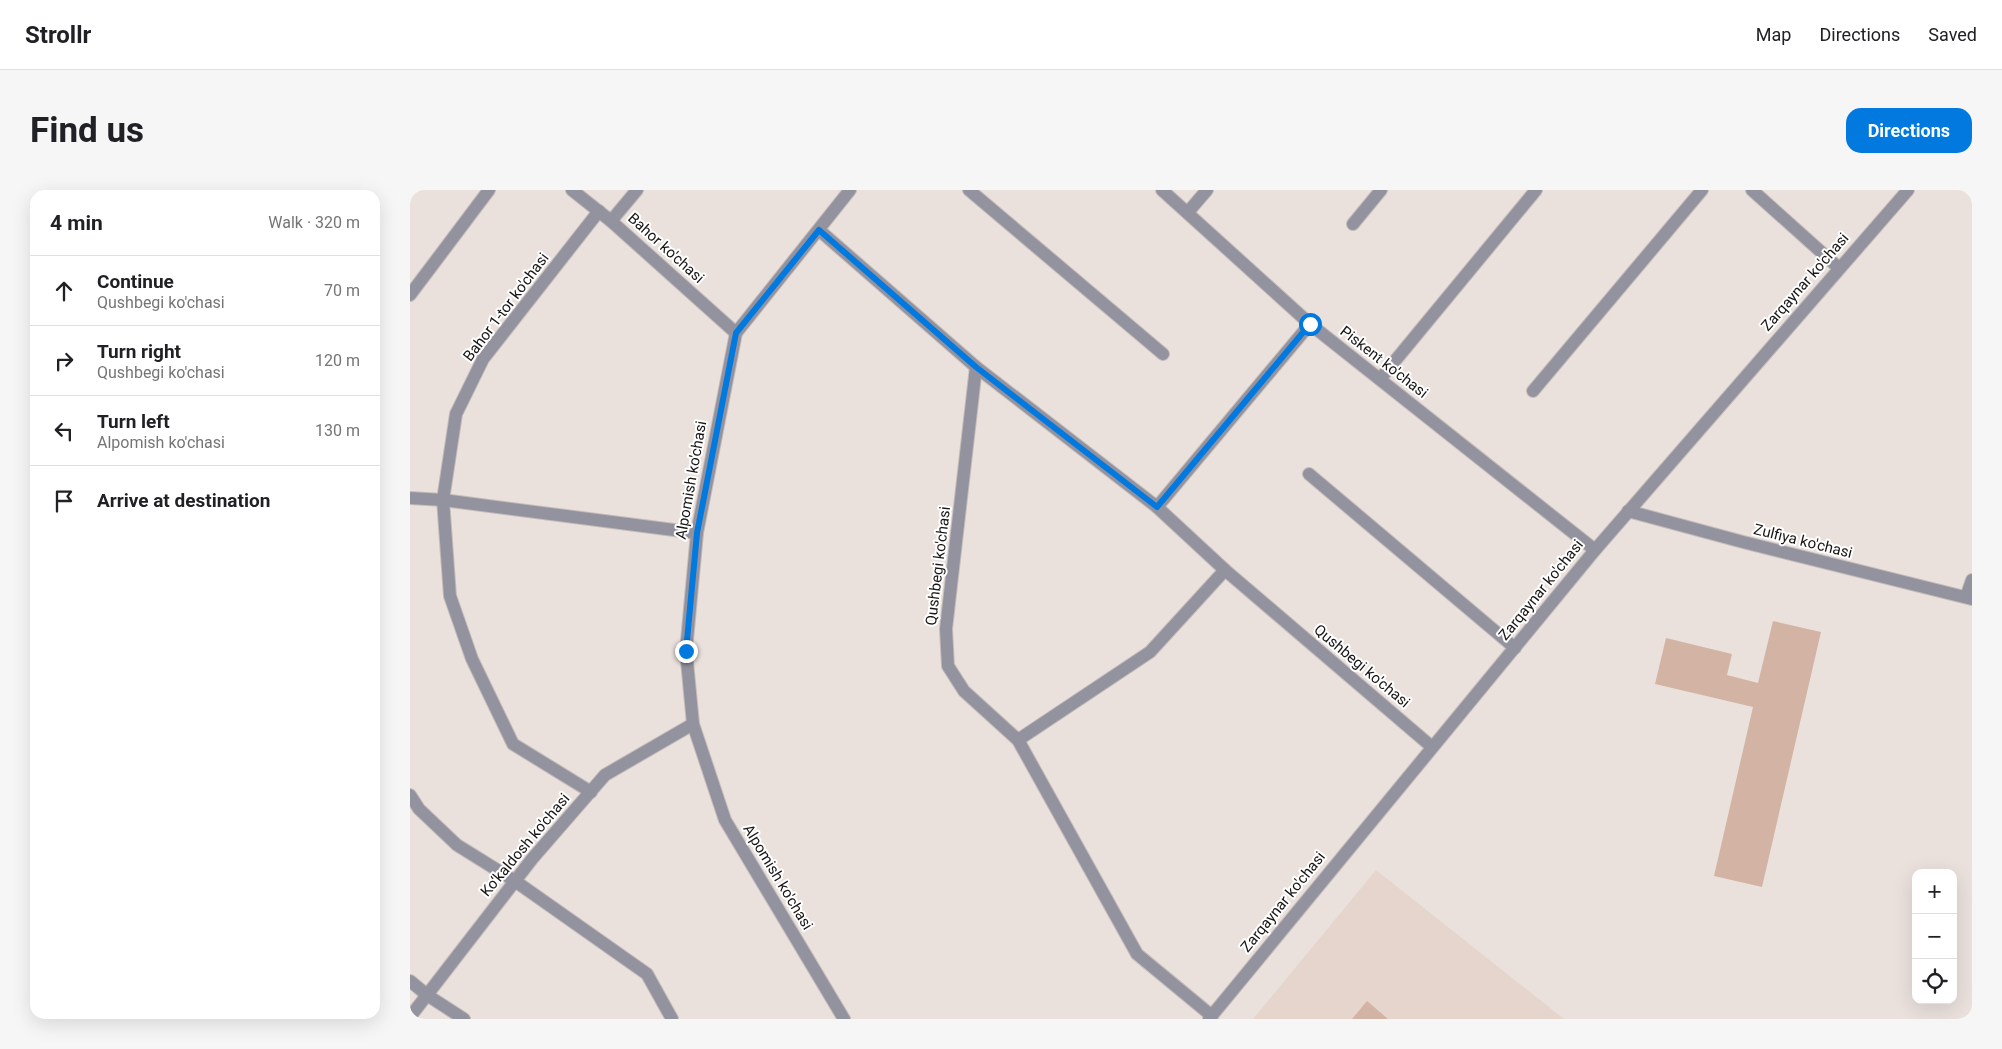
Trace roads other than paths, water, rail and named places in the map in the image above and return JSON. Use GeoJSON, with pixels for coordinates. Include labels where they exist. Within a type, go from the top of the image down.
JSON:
{"type":"FeatureCollection","features":[{"type":"Feature","properties":{"kind":"street"},"geometry":{"type":"LineString","coordinates":[[410,295],[489,190]]}},
{"type":"Feature","properties":{"kind":"street","name":"Bahor ko'chasi"},"geometry":{"type":"LineString","coordinates":[[572,190],[611,221],[736,333]]}},
{"type":"Feature","properties":{"kind":"street"},"geometry":{"type":"LineString","coordinates":[[611,221],[637,190]]}},
{"type":"Feature","properties":{"kind":"street","name":"Alpomish ko'chasi"},"geometry":{"type":"LineString","coordinates":[[844,1019],[725,820],[693,724],[686,651],[697,533],[736,333],[850,190]]}},
{"type":"Feature","properties":{"kind":"street"},"geometry":{"type":"LineString","coordinates":[[969,190],[1163,354]]}},
{"type":"Feature","properties":{"kind":"street","name":"Piskent ko'chasi"},"geometry":{"type":"LineString","coordinates":[[1162,190],[1310,324],[1595,550]]}},
{"type":"Feature","properties":{"kind":"street"},"geometry":{"type":"LineString","coordinates":[[1188,212],[1207,190]]}},
{"type":"Feature","properties":{"kind":"street"},"geometry":{"type":"LineString","coordinates":[[1353,224],[1381,190]]}},
{"type":"Feature","properties":{"kind":"street"},"geometry":{"type":"LineString","coordinates":[[1380,380],[1536,190]]}},
{"type":"Feature","properties":{"kind":"street"},"geometry":{"type":"LineString","coordinates":[[1533,392],[1702,190]]}},
{"type":"Feature","properties":{"kind":"street"},"geometry":{"type":"LineString","coordinates":[[1752,190],[1839,268]]}},
{"type":"Feature","properties":{"kind":"street","name":"Zarqaynar ko'chasi"},"geometry":{"type":"LineString","coordinates":[[1210,1017],[1595,550],[1908,190]]}},
{"type":"Feature","properties":{"kind":"street","name":"Bahor 1-tor ko'chasi"},"geometry":{"type":"LineString","coordinates":[[591,792],[513,744],[472,659],[450,596],[443,500],[456,414],[484,359],[599,211]]}},
{"type":"Feature","properties":{"kind":"street","name":"Qushbegi ko'chasi"},"geometry":{"type":"LineString","coordinates":[[819,230],[976,367],[1157,507],[1225,570],[1432,747]]}},
{"type":"Feature","properties":{"kind":"street"},"geometry":{"type":"LineString","coordinates":[[1157,507],[1310,324]]}},
{"type":"Feature","properties":{"kind":"street","name":"Qushbegi ko'chasi"},"geometry":{"type":"LineString","coordinates":[[976,367],[946,629],[948,666],[964,691],[1018,740],[1137,954],[1210,1017]]}},
{"type":"Feature","properties":{"kind":"street"},"geometry":{"type":"LineString","coordinates":[[1309,474],[1515,648]]}},
{"type":"Feature","properties":{"kind":"street"},"geometry":{"type":"LineString","coordinates":[[410,498],[443,500],[697,533]]}},
{"type":"Feature","properties":{"kind":"street","name":"Zulfiya ko'chasi"},"geometry":{"type":"LineString","coordinates":[[1628,511],[1743,542],[1969,598]]}},
{"type":"Feature","properties":{"kind":"street"},"geometry":{"type":"LineString","coordinates":[[1018,740],[1150,652],[1225,570]]}},
{"type":"Feature","properties":{"kind":"street"},"geometry":{"type":"LineString","coordinates":[[1969,598],[1972,580]]}},
{"type":"Feature","properties":{"kind":"street","name":"Ko‘kaldosh ko'chasi"},"geometry":{"type":"LineString","coordinates":[[410,1016],[514,881],[606,775],[693,724]]}},
{"type":"Feature","properties":{"kind":"street"},"geometry":{"type":"LineString","coordinates":[[410,795],[419,810],[457,845],[514,881],[647,974],[672,1019]]}},
{"type":"Feature","properties":{"kind":"street"},"geometry":{"type":"LineString","coordinates":[[410,981],[427,995],[464,1019]]}}]}
